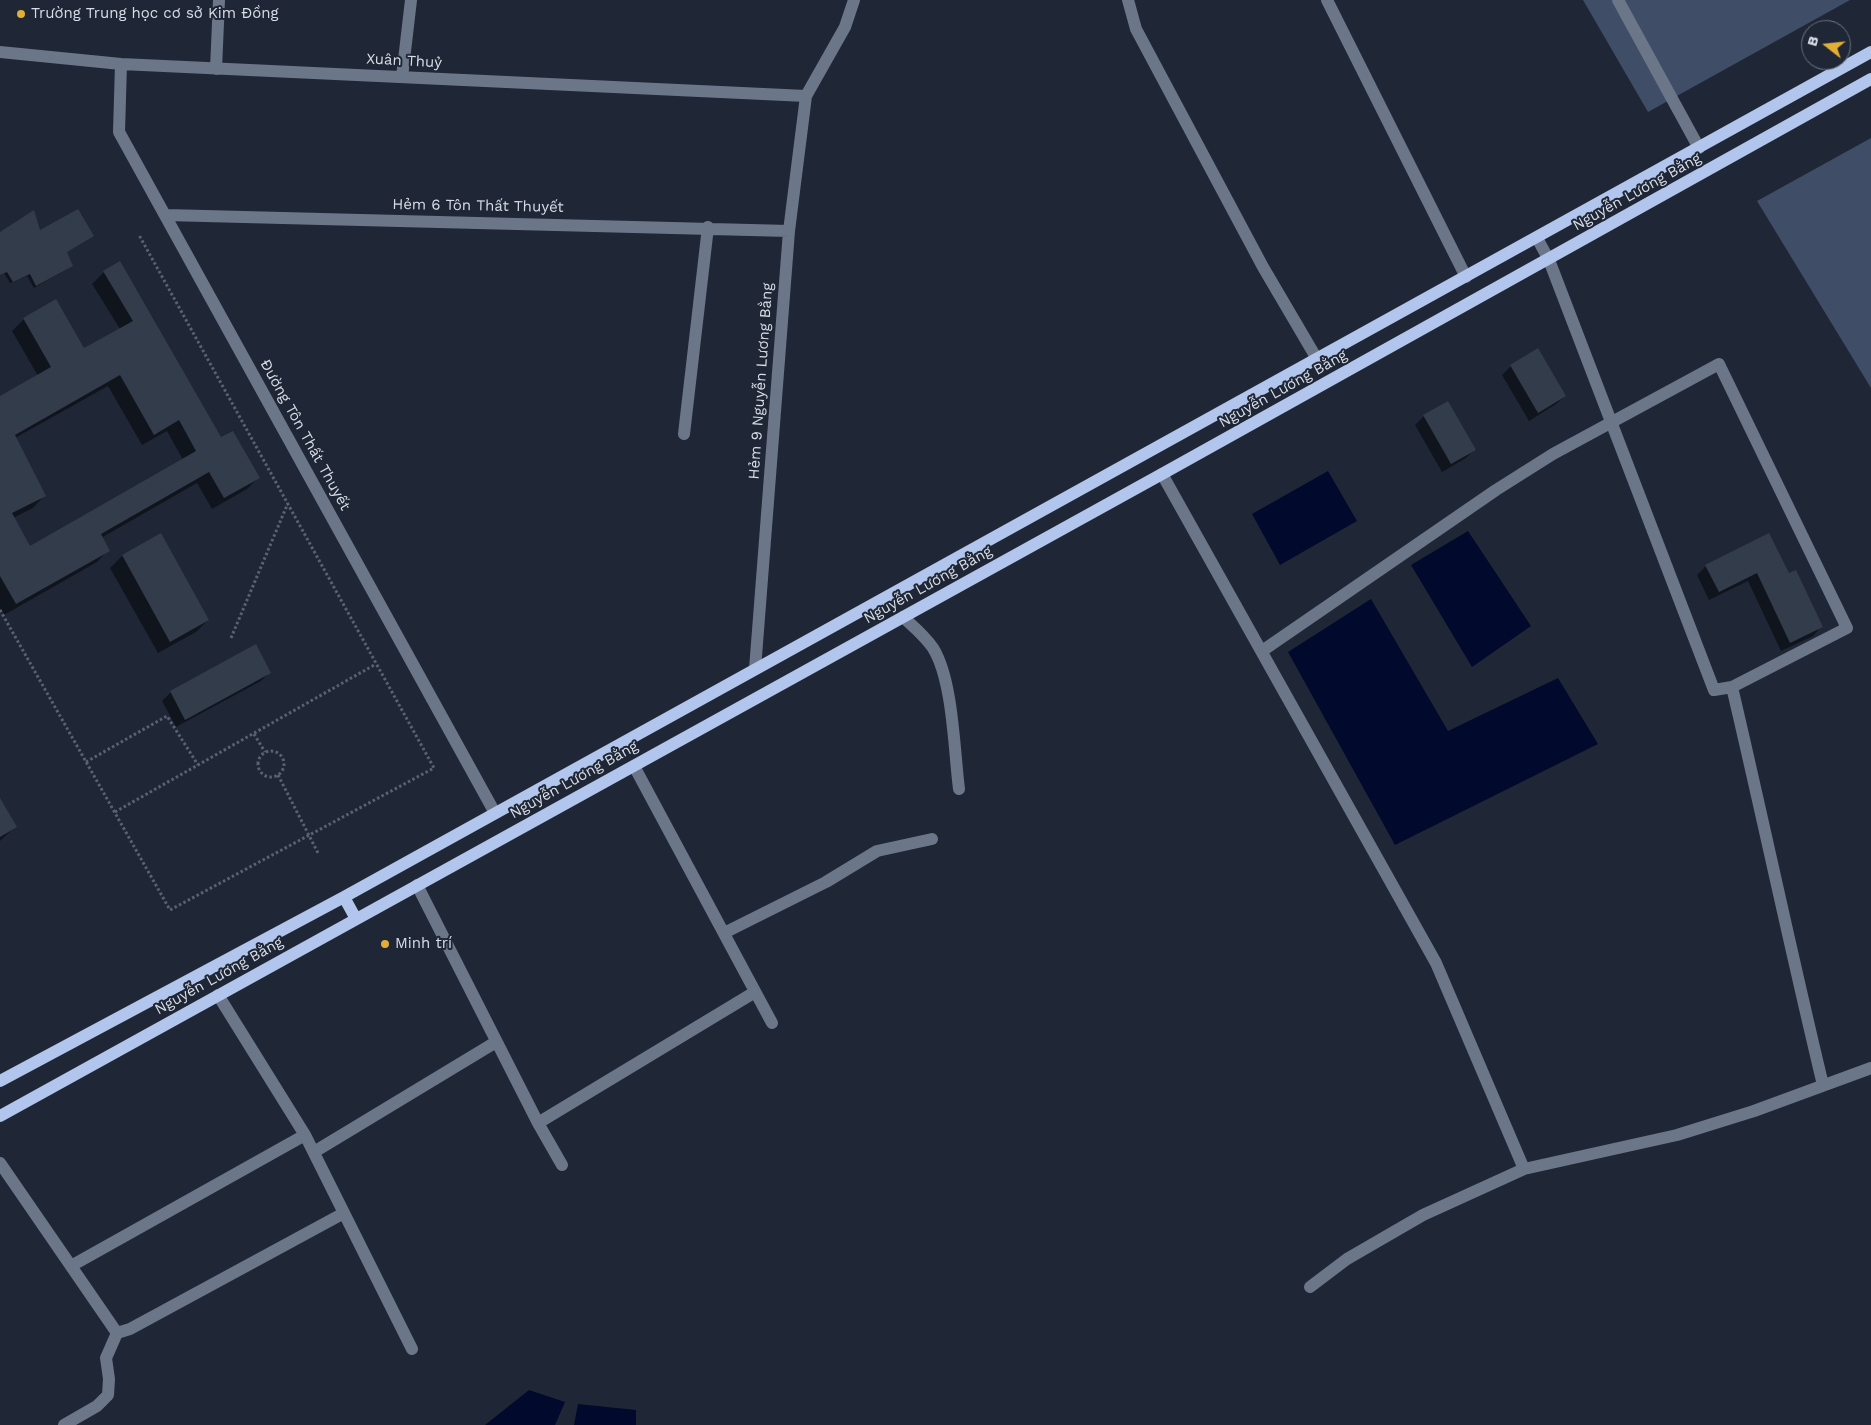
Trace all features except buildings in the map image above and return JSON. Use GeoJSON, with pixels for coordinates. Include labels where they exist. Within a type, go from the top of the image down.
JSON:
{"type":"FeatureCollection","features":[{"type":"Feature","properties":{"kind":"main road","name":"Nguyễn Lương Bằng"},"geometry":{"type":"LineString","coordinates":[[0,1081],[344,897],[1871,52]]}},
{"type":"Feature","properties":{"kind":"main road","name":"Nguyễn Lương Bằng"},"geometry":{"type":"LineString","coordinates":[[0,1116],[1871,80]]}},
{"type":"Feature","properties":{"kind":"main road"},"geometry":{"type":"LineString","coordinates":[[344,897],[356,919]]}},
{"type":"Feature","properties":{"kind":"street"},"geometry":{"type":"LineString","coordinates":[[216,69],[219,0]]}},
{"type":"Feature","properties":{"kind":"street"},"geometry":{"type":"LineString","coordinates":[[402,78],[411,0]]}},
{"type":"Feature","properties":{"kind":"street"},"geometry":{"type":"LineString","coordinates":[[846,27],[854,0]]}},
{"type":"Feature","properties":{"kind":"street"},"geometry":{"type":"LineString","coordinates":[[806,96],[860,0]]}},
{"type":"Feature","properties":{"kind":"street"},"geometry":{"type":"LineString","coordinates":[[1128,0],[1136,29],[1263,267],[1317,359]]}},
{"type":"Feature","properties":{"kind":"street"},"geometry":{"type":"LineString","coordinates":[[1327,0],[1466,277]]}},
{"type":"Feature","properties":{"kind":"street"},"geometry":{"type":"LineString","coordinates":[[1618,0],[1699,148]]}},
{"type":"Feature","properties":{"kind":"street","name":"Xuân Thuỷ"},"geometry":{"type":"LineString","coordinates":[[0,52],[121,64],[806,96]]}},
{"type":"Feature","properties":{"kind":"street","name":"Đường Tôn Thất Thuyết"},"geometry":{"type":"LineString","coordinates":[[121,64],[119,132],[494,813]]}},
{"type":"Feature","properties":{"kind":"street","name":"Hẻm 9 Nguyễn Lương Bằng"},"geometry":{"type":"LineString","coordinates":[[755,669],[789,231],[806,96]]}},
{"type":"Feature","properties":{"kind":"street","name":"Hẻm 6 Tôn Thất Thuyết"},"geometry":{"type":"LineString","coordinates":[[166,215],[708,227],[789,231]]}},
{"type":"Feature","properties":{"kind":"street"},"geometry":{"type":"LineString","coordinates":[[684,434],[708,227]]}},
{"type":"Feature","properties":{"kind":"street"},"geometry":{"type":"LineString","coordinates":[[1262,651],[1496,490],[1612,422],[1719,364],[1847,628],[1732,687],[1714,690],[1612,422],[1549,260],[1537,238]]}},
{"type":"Feature","properties":{"kind":"street"},"geometry":{"type":"LineString","coordinates":[[1162,474],[1436,963],[1524,1169]]}},
{"type":"Feature","properties":{"kind":"street"},"geometry":{"type":"LineString","coordinates":[[903,617],[927,639],[939,660],[948,698],[959,789]]}},
{"type":"Feature","properties":{"kind":"street"},"geometry":{"type":"LineString","coordinates":[[1732,687],[1768,838],[1786,931],[1823,1084]]}},
{"type":"Feature","properties":{"kind":"street"},"geometry":{"type":"LineString","coordinates":[[634,766],[772,1023]]}},
{"type":"Feature","properties":{"kind":"street"},"geometry":{"type":"LineString","coordinates":[[724,933],[826,882],[877,851],[932,839]]}},
{"type":"Feature","properties":{"kind":"street"},"geometry":{"type":"LineString","coordinates":[[417,885],[496,1042],[562,1165]]}},
{"type":"Feature","properties":{"kind":"street"},"geometry":{"type":"LineString","coordinates":[[538,1123],[755,992]]}},
{"type":"Feature","properties":{"kind":"street"},"geometry":{"type":"LineString","coordinates":[[218,995],[306,1135],[412,1349]]}},
{"type":"Feature","properties":{"kind":"street"},"geometry":{"type":"LineString","coordinates":[[314,1152],[496,1042]]}},
{"type":"Feature","properties":{"kind":"street"},"geometry":{"type":"LineString","coordinates":[[1310,1287],[1347,1259],[1407,1224],[1471,1191],[1524,1169],[1677,1134],[1754,1111],[1823,1084],[1871,1068]]}},
{"type":"Feature","properties":{"kind":"street"},"geometry":{"type":"LineString","coordinates":[[71,1266],[306,1135]]}},
{"type":"Feature","properties":{"kind":"street"},"geometry":{"type":"LineString","coordinates":[[0,1163],[117,1333]]}},
{"type":"Feature","properties":{"kind":"street"},"geometry":{"type":"LineString","coordinates":[[64,1425],[96,1406],[108,1395],[109,1379],[106,1358],[117,1333],[130,1329],[344,1213]]}},
{"type":"Feature","properties":{"kind":"path"},"geometry":{"type":"LineString","coordinates":[[0,610],[170,910],[434,768],[139,235]]}},
{"type":"Feature","properties":{"kind":"path"},"geometry":{"type":"LineString","coordinates":[[231,638],[288,503]]}},
{"type":"Feature","properties":{"kind":"path"},"geometry":{"type":"LineString","coordinates":[[115,812],[376,664]]}},
{"type":"Feature","properties":{"kind":"path"},"geometry":{"type":"LineString","coordinates":[[86,762],[167,716],[198,766]]}},
{"type":"Feature","properties":{"kind":"path"},"geometry":{"type":"LineString","coordinates":[[254,734],[265,752]]}},
{"type":"Feature","properties":{"kind":"path"},"geometry":{"type":"LineString","coordinates":[[275,751],[283,758],[284,768],[278,775],[268,776],[260,770],[259,760],[265,752],[275,751]]}},
{"type":"Feature","properties":{"kind":"path"},"geometry":{"type":"LineString","coordinates":[[278,775],[318,853]]}},
{"type":"Feature","properties":{"kind":"shaded area"},"geometry":{"type":"Polygon","coordinates":[[[1583,0],[1850,0],[1814,20],[1801,20],[1801,27],[1648,112],[1583,0]]]}},
{"type":"Feature","properties":{"kind":"shaded area"},"geometry":{"type":"Polygon","coordinates":[[[1871,138],[1871,388],[1757,201],[1871,138]]]}},
{"type":"Feature","properties":{"kind":"shaded area"},"geometry":{"type":"Polygon","coordinates":[[[1328,471],[1357,521],[1280,565],[1252,514],[1328,471]]]}},
{"type":"Feature","properties":{"kind":"shaded area"},"geometry":{"type":"Polygon","coordinates":[[[1468,531],[1531,626],[1472,667],[1411,565],[1468,531]]]}},
{"type":"Feature","properties":{"kind":"shaded area"},"geometry":{"type":"Polygon","coordinates":[[[1371,599],[1448,731],[1558,678],[1598,744],[1395,845],[1288,652],[1371,599]]]}},
{"type":"Feature","properties":{"kind":"shaded area"},"geometry":{"type":"Polygon","coordinates":[[[529,1390],[565,1402],[555,1425],[485,1425],[529,1390]]]}},
{"type":"Feature","properties":{"kind":"shaded area"},"geometry":{"type":"Polygon","coordinates":[[[578,1404],[636,1410],[636,1425],[574,1425],[578,1404]]]}},
{"type":"Feature","properties":{"kind":"place","name":"Trường Trung học cơ sở Kim Đồng"},"geometry":{"type":"Point","coordinates":[21,14]}},
{"type":"Feature","properties":{"kind":"place","name":"Minh trí"},"geometry":{"type":"Point","coordinates":[385,944]}}]}
